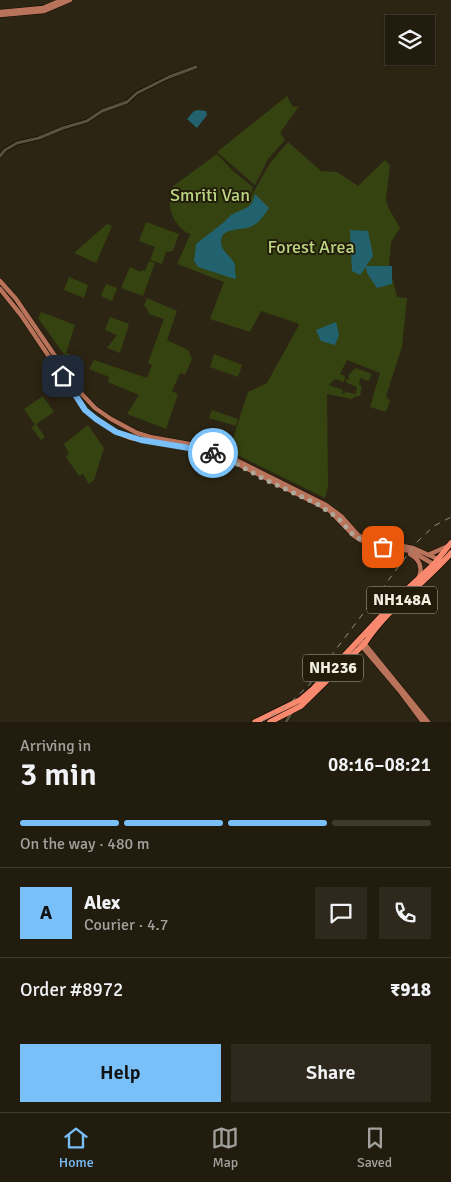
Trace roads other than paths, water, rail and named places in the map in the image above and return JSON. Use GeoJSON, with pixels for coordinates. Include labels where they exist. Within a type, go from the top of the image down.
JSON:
{"type":"FeatureCollection","features":[{"type":"Feature","properties":{"kind":"highway","name":"NH148A"},"geometry":{"type":"LineString","coordinates":[[255,722],[293,707],[301,706],[436,566],[450,544]]}},
{"type":"Feature","properties":{"kind":"highway","name":"NH148A"},"geometry":{"type":"LineString","coordinates":[[441,560],[451,553]]}},
{"type":"Feature","properties":{"kind":"highway","name":"NH148A"},"geometry":{"type":"LineString","coordinates":[[362,643],[418,578],[436,566]]}},
{"type":"Feature","properties":{"kind":"highway","name":"NH236"},"geometry":{"type":"LineString","coordinates":[[306,695],[362,643]]}},
{"type":"Feature","properties":{"kind":"highway","name":"NH148A"},"geometry":{"type":"LineString","coordinates":[[270,722],[293,707],[306,695]]}},
{"type":"Feature","properties":{"kind":"main road"},"geometry":{"type":"LineString","coordinates":[[0,13],[44,8],[62,0]]}},
{"type":"Feature","properties":{"kind":"main road"},"geometry":{"type":"LineString","coordinates":[[0,13],[44,11],[70,0]]}},
{"type":"Feature","properties":{"kind":"main road"},"geometry":{"type":"LineString","coordinates":[[0,281],[16,300],[79,391],[95,408],[111,419],[137,433],[206,447],[228,456],[326,505],[340,516],[358,535],[365,539],[413,548],[441,560]]}},
{"type":"Feature","properties":{"kind":"main road"},"geometry":{"type":"LineString","coordinates":[[0,289],[21,315],[85,410],[112,430],[130,438],[218,455],[329,510],[360,540],[375,545],[411,551],[436,566]]}},
{"type":"Feature","properties":{"kind":"main road"},"geometry":{"type":"LineString","coordinates":[[428,555],[450,544]]}},
{"type":"Feature","properties":{"kind":"main road"},"geometry":{"type":"LineString","coordinates":[[406,551],[416,557],[420,563],[421,571],[418,578]]}},
{"type":"Feature","properties":{"kind":"main road"},"geometry":{"type":"LineString","coordinates":[[362,643],[423,722]]}},
{"type":"Feature","properties":{"kind":"main road"},"geometry":{"type":"LineString","coordinates":[[362,643],[428,722]]}},
{"type":"Feature","properties":{"kind":"street"},"geometry":{"type":"LineString","coordinates":[[0,156],[5,150],[19,142],[39,138],[84,122],[102,111],[129,100],[137,93],[169,77],[196,67]]}},
{"type":"Feature","properties":{"kind":"street"},"geometry":{"type":"LineString","coordinates":[[286,722],[293,707]]}},
{"type":"Feature","properties":{"kind":"water"},"geometry":{"type":"Polygon","coordinates":[[[194,111],[206,111],[207,115],[197,128],[187,119],[194,111]]]}},
{"type":"Feature","properties":{"kind":"water"},"geometry":{"type":"Polygon","coordinates":[[[255,194],[269,208],[259,222],[247,228],[227,232],[221,241],[222,248],[235,264],[237,276],[235,279],[198,267],[194,261],[196,244],[231,215],[248,207],[252,203],[255,194]]]}},
{"type":"Feature","properties":{"kind":"water"},"geometry":{"type":"Polygon","coordinates":[[[350,230],[368,231],[373,256],[366,266],[392,266],[392,284],[377,288],[367,273],[366,267],[360,275],[352,271],[350,230]]]}},
{"type":"Feature","properties":{"kind":"water"},"geometry":{"type":"Polygon","coordinates":[[[336,322],[339,335],[335,345],[321,341],[316,330],[336,322]]]}},
{"type":"Feature","properties":{"kind":"railway"},"geometry":{"type":"LineString","coordinates":[[261,722],[288,705],[309,685],[418,541],[434,526],[451,517]]}},
{"type":"Feature","properties":{"kind":"park label","name":"Smriti Van"},"geometry":{"type":"Point","coordinates":[210,195]}},
{"type":"Feature","properties":{"kind":"park label","name":"Forest Area"},"geometry":{"type":"Point","coordinates":[311,247]}}]}
